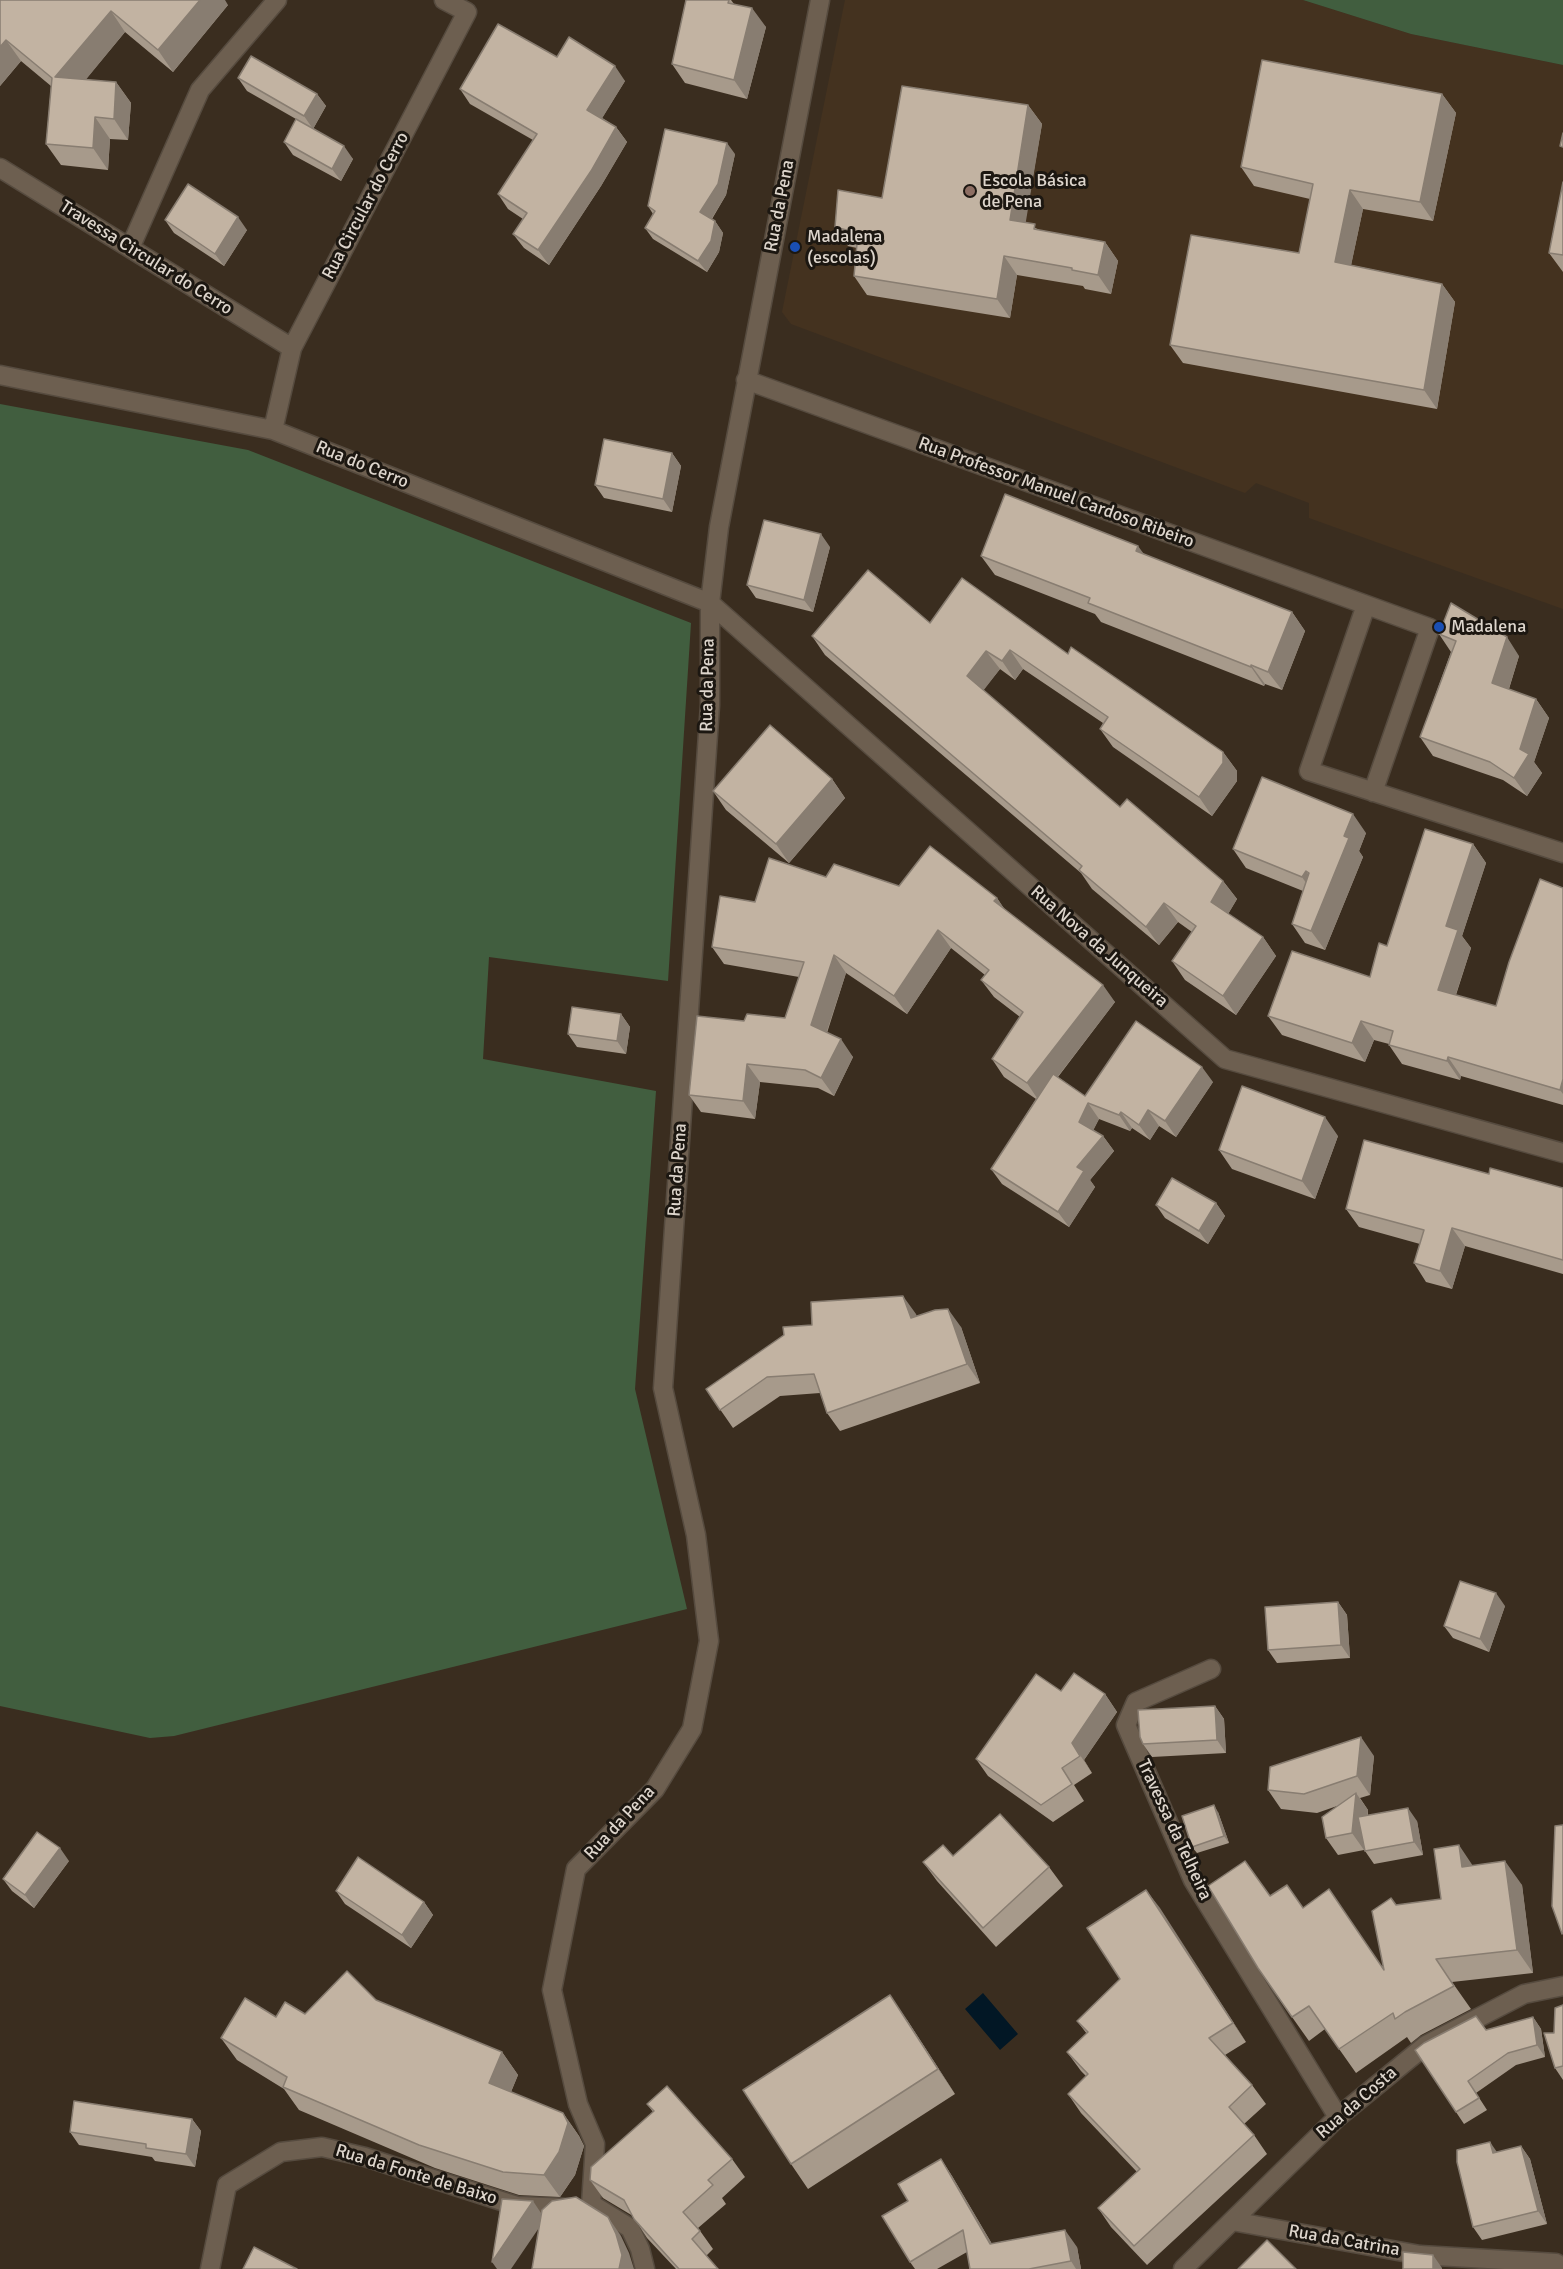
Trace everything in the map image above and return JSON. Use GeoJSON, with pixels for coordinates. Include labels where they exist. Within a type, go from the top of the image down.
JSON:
{"type":"FeatureCollection","features":[{"type":"Feature","properties":{"kind":"street"},"geometry":{"type":"LineString","coordinates":[[130,248],[200,90],[277,0]]}},
{"type":"Feature","properties":{"kind":"street","name":"Rua Circular do Cerro"},"geometry":{"type":"LineString","coordinates":[[273,430],[292,348],[470,6],[444,0]]}},
{"type":"Feature","properties":{"kind":"street","name":"Rua da Pena"},"geometry":{"type":"LineString","coordinates":[[591,2204],[595,2144],[579,2104],[552,1990],[576,1869],[655,1789],[692,1729],[710,1641],[696,1535],[663,1388],[710,705],[710,603],[719,527],[820,0]]}},
{"type":"Feature","properties":{"kind":"street","name":"Travessa Circular do Cerro"},"geometry":{"type":"LineString","coordinates":[[0,168],[292,348]]}},
{"type":"Feature","properties":{"kind":"street","name":"Rua do Cerro"},"geometry":{"type":"LineString","coordinates":[[0,375],[273,430],[710,603]]}},
{"type":"Feature","properties":{"kind":"street","name":"Rua Professor Manuel Cardoso Ribeiro"},"geometry":{"type":"LineString","coordinates":[[746,380],[1430,628],[1373,792]]}},
{"type":"Feature","properties":{"kind":"street","name":"Rua Nova da Junqueira"},"geometry":{"type":"LineString","coordinates":[[710,603],[1225,1059],[1563,1153]]}},
{"type":"Feature","properties":{"kind":"street"},"geometry":{"type":"LineString","coordinates":[[1366,605],[1310,771],[1563,853]]}},
{"type":"Feature","properties":{"kind":"street","name":"Travessa da Telheira"},"geometry":{"type":"LineString","coordinates":[[1211,1669],[1136,1702],[1126,1725],[1193,1880],[1338,2117]]}},
{"type":"Feature","properties":{"kind":"street","name":"Rua da Costa"},"geometry":{"type":"LineString","coordinates":[[1183,2269],[1338,2117],[1426,2045],[1524,1995],[1563,1986]]}},
{"type":"Feature","properties":{"kind":"street","name":"Rua da Fonte de Baixo"},"geometry":{"type":"LineString","coordinates":[[210,2269],[227,2186],[281,2152],[322,2147],[365,2157],[517,2206],[565,2209],[591,2204]]}},
{"type":"Feature","properties":{"kind":"street"},"geometry":{"type":"LineString","coordinates":[[591,2204],[630,2228],[640,2249],[645,2269]]}},
{"type":"Feature","properties":{"kind":"street","name":"Rua da Catrina"},"geometry":{"type":"LineString","coordinates":[[1232,2221],[1420,2255],[1556,2263],[1563,2266]]}},
{"type":"Feature","properties":{"kind":"shaded area"},"geometry":{"type":"Polygon","coordinates":[[[845,0],[1303,0],[1411,34],[1563,65],[1563,609],[1309,518],[1309,503],[1256,483],[1245,493],[791,324],[782,312],[845,0]]]}},
{"type":"Feature","properties":{"kind":"green space"},"geometry":{"type":"Polygon","coordinates":[[[1303,0],[1563,0],[1563,65],[1411,34],[1303,0]]]}},
{"type":"Feature","properties":{"kind":"green space"},"geometry":{"type":"Polygon","coordinates":[[[0,404],[248,450],[691,623],[668,981],[489,957],[483,1059],[656,1091],[635,1389],[687,1609],[174,1736],[150,1738],[0,1706],[0,404]]]}},
{"type":"Feature","properties":{"kind":"water"},"geometry":{"type":"Polygon","coordinates":[[[983,1993],[1018,2034],[1000,2050],[965,2009],[983,1993]]]}},
{"type":"Feature","properties":{"kind":"building"},"geometry":{"type":"Polygon","coordinates":[[[0,0],[200,0],[158,50],[111,11],[55,77],[116,82],[114,119],[95,117],[93,148],[46,144],[52,78],[6,40],[0,47],[0,0]]]}},
{"type":"Feature","properties":{"kind":"building"},"geometry":{"type":"Polygon","coordinates":[[[686,0],[729,0],[728,3],[752,8],[734,80],[672,64],[686,0]]]}},
{"type":"Feature","properties":{"kind":"building"},"geometry":{"type":"Polygon","coordinates":[[[498,24],[557,57],[569,37],[615,66],[587,110],[616,127],[591,171],[538,250],[513,234],[527,213],[498,194],[537,134],[460,89],[498,24]]]}},
{"type":"Feature","properties":{"kind":"building"},"geometry":{"type":"Polygon","coordinates":[[[251,56],[317,94],[304,116],[238,78],[251,56]]]}},
{"type":"Feature","properties":{"kind":"building"},"geometry":{"type":"Polygon","coordinates":[[[1262,60],[1442,94],[1420,202],[1350,190],[1335,262],[1442,284],[1424,390],[1170,345],[1191,235],[1299,253],[1313,184],[1241,167],[1262,60]]]}},
{"type":"Feature","properties":{"kind":"building"},"geometry":{"type":"Polygon","coordinates":[[[902,86],[1028,105],[1010,220],[1035,224],[1034,229],[1105,242],[1098,275],[1004,256],[997,299],[854,276],[858,233],[835,227],[838,190],[882,198],[902,86]]]}},
{"type":"Feature","properties":{"kind":"building"},"geometry":{"type":"Polygon","coordinates":[[[296,119],[344,146],[332,169],[284,142],[296,119]]]}},
{"type":"Feature","properties":{"kind":"building"},"geometry":{"type":"Polygon","coordinates":[[[665,129],[727,143],[718,184],[700,212],[715,221],[711,241],[698,261],[645,228],[655,211],[648,206],[665,129]]]}},
{"type":"Feature","properties":{"kind":"building"},"geometry":{"type":"Polygon","coordinates":[[[1563,182],[1563,255],[1549,253],[1563,182]]]}},
{"type":"Feature","properties":{"kind":"building"},"geometry":{"type":"Polygon","coordinates":[[[188,184],[238,217],[215,254],[165,220],[188,184]]]}},
{"type":"Feature","properties":{"kind":"building"},"geometry":{"type":"Polygon","coordinates":[[[604,439],[672,453],[663,499],[595,485],[604,439]]]}},
{"type":"Feature","properties":{"kind":"building"},"geometry":{"type":"Polygon","coordinates":[[[1005,494],[1138,546],[1136,551],[1292,612],[1268,672],[1088,603],[1090,598],[981,556],[1005,494]]]}},
{"type":"Feature","properties":{"kind":"building"},"geometry":{"type":"Polygon","coordinates":[[[764,520],[821,534],[804,600],[747,585],[764,520]]]}},
{"type":"Feature","properties":{"kind":"building"},"geometry":{"type":"Polygon","coordinates":[[[868,570],[930,623],[962,578],[1068,654],[1071,647],[1223,752],[1223,763],[1199,797],[1100,729],[1108,717],[1010,650],[1002,661],[986,651],[967,676],[1120,807],[1127,799],[1223,881],[1211,902],[1263,937],[1223,996],[1172,961],[1196,926],[1164,903],[1146,927],[1079,870],[1082,866],[812,636],[868,570]]]}},
{"type":"Feature","properties":{"kind":"building"},"geometry":{"type":"Polygon","coordinates":[[[1451,603],[1507,637],[1492,683],[1536,699],[1520,749],[1529,754],[1514,778],[1490,762],[1420,737],[1456,641],[1439,634],[1451,603]]]}},
{"type":"Feature","properties":{"kind":"building"},"geometry":{"type":"Polygon","coordinates":[[[770,725],[832,779],[776,844],[713,791],[770,725]]]}},
{"type":"Feature","properties":{"kind":"building"},"geometry":{"type":"Polygon","coordinates":[[[1262,777],[1353,814],[1344,836],[1349,838],[1311,931],[1292,924],[1309,873],[1306,871],[1302,877],[1233,849],[1262,777]]]}},
{"type":"Feature","properties":{"kind":"building"},"geometry":{"type":"Polygon","coordinates":[[[1425,829],[1473,844],[1446,926],[1458,930],[1438,990],[1496,1006],[1509,962],[1540,879],[1563,888],[1563,1079],[1560,1090],[1448,1057],[1447,1061],[1389,1045],[1393,1031],[1361,1021],[1352,1043],[1268,1016],[1292,951],[1370,977],[1379,943],[1387,946],[1425,829]]]}},
{"type":"Feature","properties":{"kind":"building"},"geometry":{"type":"Polygon","coordinates":[[[930,846],[997,898],[994,901],[1103,985],[1027,1083],[992,1059],[1023,1012],[981,980],[989,970],[938,930],[894,996],[834,955],[811,1025],[841,1039],[821,1078],[805,1070],[747,1064],[743,1101],[689,1095],[697,1016],[744,1021],[747,1014],[785,1018],[804,962],[712,947],[720,896],[755,902],[769,858],[826,877],[834,864],[899,886],[930,846]]]}},
{"type":"Feature","properties":{"kind":"building"},"geometry":{"type":"Polygon","coordinates":[[[572,1007],[621,1014],[617,1041],[568,1034],[572,1007]]]}},
{"type":"Feature","properties":{"kind":"building"},"geometry":{"type":"Polygon","coordinates":[[[1136,1021],[1202,1067],[1165,1121],[1148,1110],[1139,1125],[1121,1112],[1119,1115],[1088,1103],[1079,1122],[1103,1136],[1077,1167],[1084,1171],[1058,1212],[991,1169],[1053,1074],[1085,1096],[1136,1021]]]}},
{"type":"Feature","properties":{"kind":"building"},"geometry":{"type":"Polygon","coordinates":[[[1242,1086],[1325,1117],[1302,1181],[1219,1150],[1242,1086]]]}},
{"type":"Feature","properties":{"kind":"building"},"geometry":{"type":"Polygon","coordinates":[[[1364,1140],[1489,1174],[1490,1168],[1563,1188],[1563,1260],[1452,1228],[1440,1271],[1414,1263],[1424,1230],[1346,1209],[1364,1140]]]}},
{"type":"Feature","properties":{"kind":"building"},"geometry":{"type":"Polygon","coordinates":[[[1172,1178],[1216,1203],[1199,1231],[1156,1205],[1172,1178]]]}},
{"type":"Feature","properties":{"kind":"building"},"geometry":{"type":"Polygon","coordinates":[[[903,1296],[911,1318],[935,1310],[948,1309],[967,1364],[827,1413],[814,1374],[767,1377],[720,1410],[706,1389],[784,1335],[783,1327],[812,1325],[811,1302],[903,1296]]]}},
{"type":"Feature","properties":{"kind":"building"},"geometry":{"type":"Polygon","coordinates":[[[1460,1581],[1496,1593],[1480,1639],[1444,1626],[1460,1581]]]}},
{"type":"Feature","properties":{"kind":"building"},"geometry":{"type":"Polygon","coordinates":[[[1338,1602],[1341,1645],[1268,1650],[1265,1607],[1338,1602]]]}},
{"type":"Feature","properties":{"kind":"building"},"geometry":{"type":"Polygon","coordinates":[[[1074,1673],[1105,1694],[1072,1743],[1080,1756],[1062,1768],[1072,1784],[1041,1805],[976,1759],[1036,1674],[1061,1691],[1074,1673]]]}},
{"type":"Feature","properties":{"kind":"building"},"geometry":{"type":"Polygon","coordinates":[[[1215,1706],[1217,1740],[1143,1744],[1140,1737],[1138,1710],[1215,1706]]]}},
{"type":"Feature","properties":{"kind":"building"},"geometry":{"type":"Polygon","coordinates":[[[1361,1737],[1357,1776],[1304,1794],[1268,1790],[1270,1767],[1361,1737]]]}},
{"type":"Feature","properties":{"kind":"building"},"geometry":{"type":"Polygon","coordinates":[[[1356,1793],[1352,1833],[1326,1838],[1322,1817],[1356,1793]]]}},
{"type":"Feature","properties":{"kind":"building"},"geometry":{"type":"Polygon","coordinates":[[[1214,1805],[1224,1836],[1192,1847],[1182,1816],[1214,1805]]]}},
{"type":"Feature","properties":{"kind":"building"},"geometry":{"type":"Polygon","coordinates":[[[1408,1808],[1414,1842],[1365,1851],[1358,1817],[1408,1808]]]}},
{"type":"Feature","properties":{"kind":"building"},"geometry":{"type":"Polygon","coordinates":[[[1000,1814],[1049,1867],[983,1928],[923,1862],[943,1845],[953,1856],[1000,1814]]]}},
{"type":"Feature","properties":{"kind":"building"},"geometry":{"type":"Polygon","coordinates":[[[1563,1825],[1562,1934],[1552,1906],[1555,1826],[1563,1825]]]}},
{"type":"Feature","properties":{"kind":"building"},"geometry":{"type":"Polygon","coordinates":[[[37,1832],[60,1848],[25,1895],[3,1879],[37,1832]]]}},
{"type":"Feature","properties":{"kind":"building"},"geometry":{"type":"Polygon","coordinates":[[[1459,1845],[1462,1867],[1505,1861],[1517,1950],[1436,1959],[1454,1986],[1395,2019],[1393,2013],[1339,2049],[1309,2006],[1292,2017],[1258,1968],[1208,1886],[1245,1861],[1270,1896],[1287,1885],[1303,1908],[1329,1889],[1384,1970],[1372,1911],[1391,1898],[1396,1905],[1441,1899],[1434,1849],[1459,1845]]]}},
{"type":"Feature","properties":{"kind":"building"},"geometry":{"type":"Polygon","coordinates":[[[358,1857],[424,1902],[402,1935],[336,1891],[358,1857]]]}},
{"type":"Feature","properties":{"kind":"building"},"geometry":{"type":"Polygon","coordinates":[[[1146,1890],[1233,2023],[1209,2038],[1252,2085],[1229,2107],[1254,2135],[1134,2246],[1098,2208],[1140,2169],[1068,2094],[1088,2074],[1067,2052],[1088,2032],[1077,2021],[1120,1979],[1087,1928],[1146,1890]]]}},
{"type":"Feature","properties":{"kind":"building"},"geometry":{"type":"Polygon","coordinates":[[[347,1971],[376,2000],[502,2052],[489,2083],[563,2113],[568,2123],[559,2152],[544,2175],[503,2172],[419,2145],[283,2087],[287,2077],[221,2038],[245,1998],[276,2017],[285,2002],[305,2014],[347,1971]]]}},
{"type":"Feature","properties":{"kind":"building"},"geometry":{"type":"Polygon","coordinates":[[[890,1995],[938,2069],[791,2164],[743,2090],[890,1995]]]}},
{"type":"Feature","properties":{"kind":"building"},"geometry":{"type":"Polygon","coordinates":[[[1563,2005],[1563,2066],[1555,2068],[1544,2033],[1554,2033],[1555,2008],[1563,2005]]]}},
{"type":"Feature","properties":{"kind":"building"},"geometry":{"type":"Polygon","coordinates":[[[1476,2016],[1486,2030],[1533,2017],[1537,2045],[1508,2053],[1468,2081],[1479,2098],[1456,2112],[1415,2050],[1476,2016]]]}},
{"type":"Feature","properties":{"kind":"building"},"geometry":{"type":"Polygon","coordinates":[[[667,2086],[732,2159],[708,2180],[713,2185],[683,2212],[700,2231],[692,2239],[718,2269],[679,2269],[634,2219],[624,2200],[590,2180],[591,2167],[654,2111],[647,2104],[667,2086]]]}},
{"type":"Feature","properties":{"kind":"building"},"geometry":{"type":"Polygon","coordinates":[[[74,2101],[192,2119],[186,2154],[146,2148],[146,2144],[70,2132],[74,2101]]]}},
{"type":"Feature","properties":{"kind":"building"},"geometry":{"type":"Polygon","coordinates":[[[1490,2142],[1493,2153],[1521,2146],[1538,2211],[1473,2227],[1457,2162],[1457,2150],[1490,2142]]]}},
{"type":"Feature","properties":{"kind":"building"},"geometry":{"type":"Polygon","coordinates":[[[941,2159],[990,2244],[1065,2230],[1071,2261],[1029,2269],[970,2269],[963,2230],[910,2262],[882,2216],[908,2201],[898,2184],[941,2159]]]}},
{"type":"Feature","properties":{"kind":"building"},"geometry":{"type":"Polygon","coordinates":[[[576,2197],[608,2217],[622,2255],[619,2269],[532,2269],[542,2210],[552,2201],[576,2197]]]}},
{"type":"Feature","properties":{"kind":"building"},"geometry":{"type":"Polygon","coordinates":[[[502,2199],[533,2201],[492,2262],[502,2199]]]}},
{"type":"Feature","properties":{"kind":"building"},"geometry":{"type":"Polygon","coordinates":[[[1267,2240],[1296,2269],[1238,2269],[1267,2240]]]}},
{"type":"Feature","properties":{"kind":"building"},"geometry":{"type":"Polygon","coordinates":[[[254,2247],[297,2269],[243,2269],[254,2247]]]}},
{"type":"Feature","properties":{"kind":"building"},"geometry":{"type":"Polygon","coordinates":[[[1403,2252],[1433,2255],[1433,2269],[1403,2269],[1403,2252]]]}},
{"type":"Feature","properties":{"kind":"place","name":"Escola Básica de Pena"},"geometry":{"type":"Point","coordinates":[970,191]}},
{"type":"Feature","properties":{"kind":"place","name":"Madalena (escolas)"},"geometry":{"type":"Point","coordinates":[795,247]}},
{"type":"Feature","properties":{"kind":"place","name":"Madalena"},"geometry":{"type":"Point","coordinates":[1439,627]}}]}
